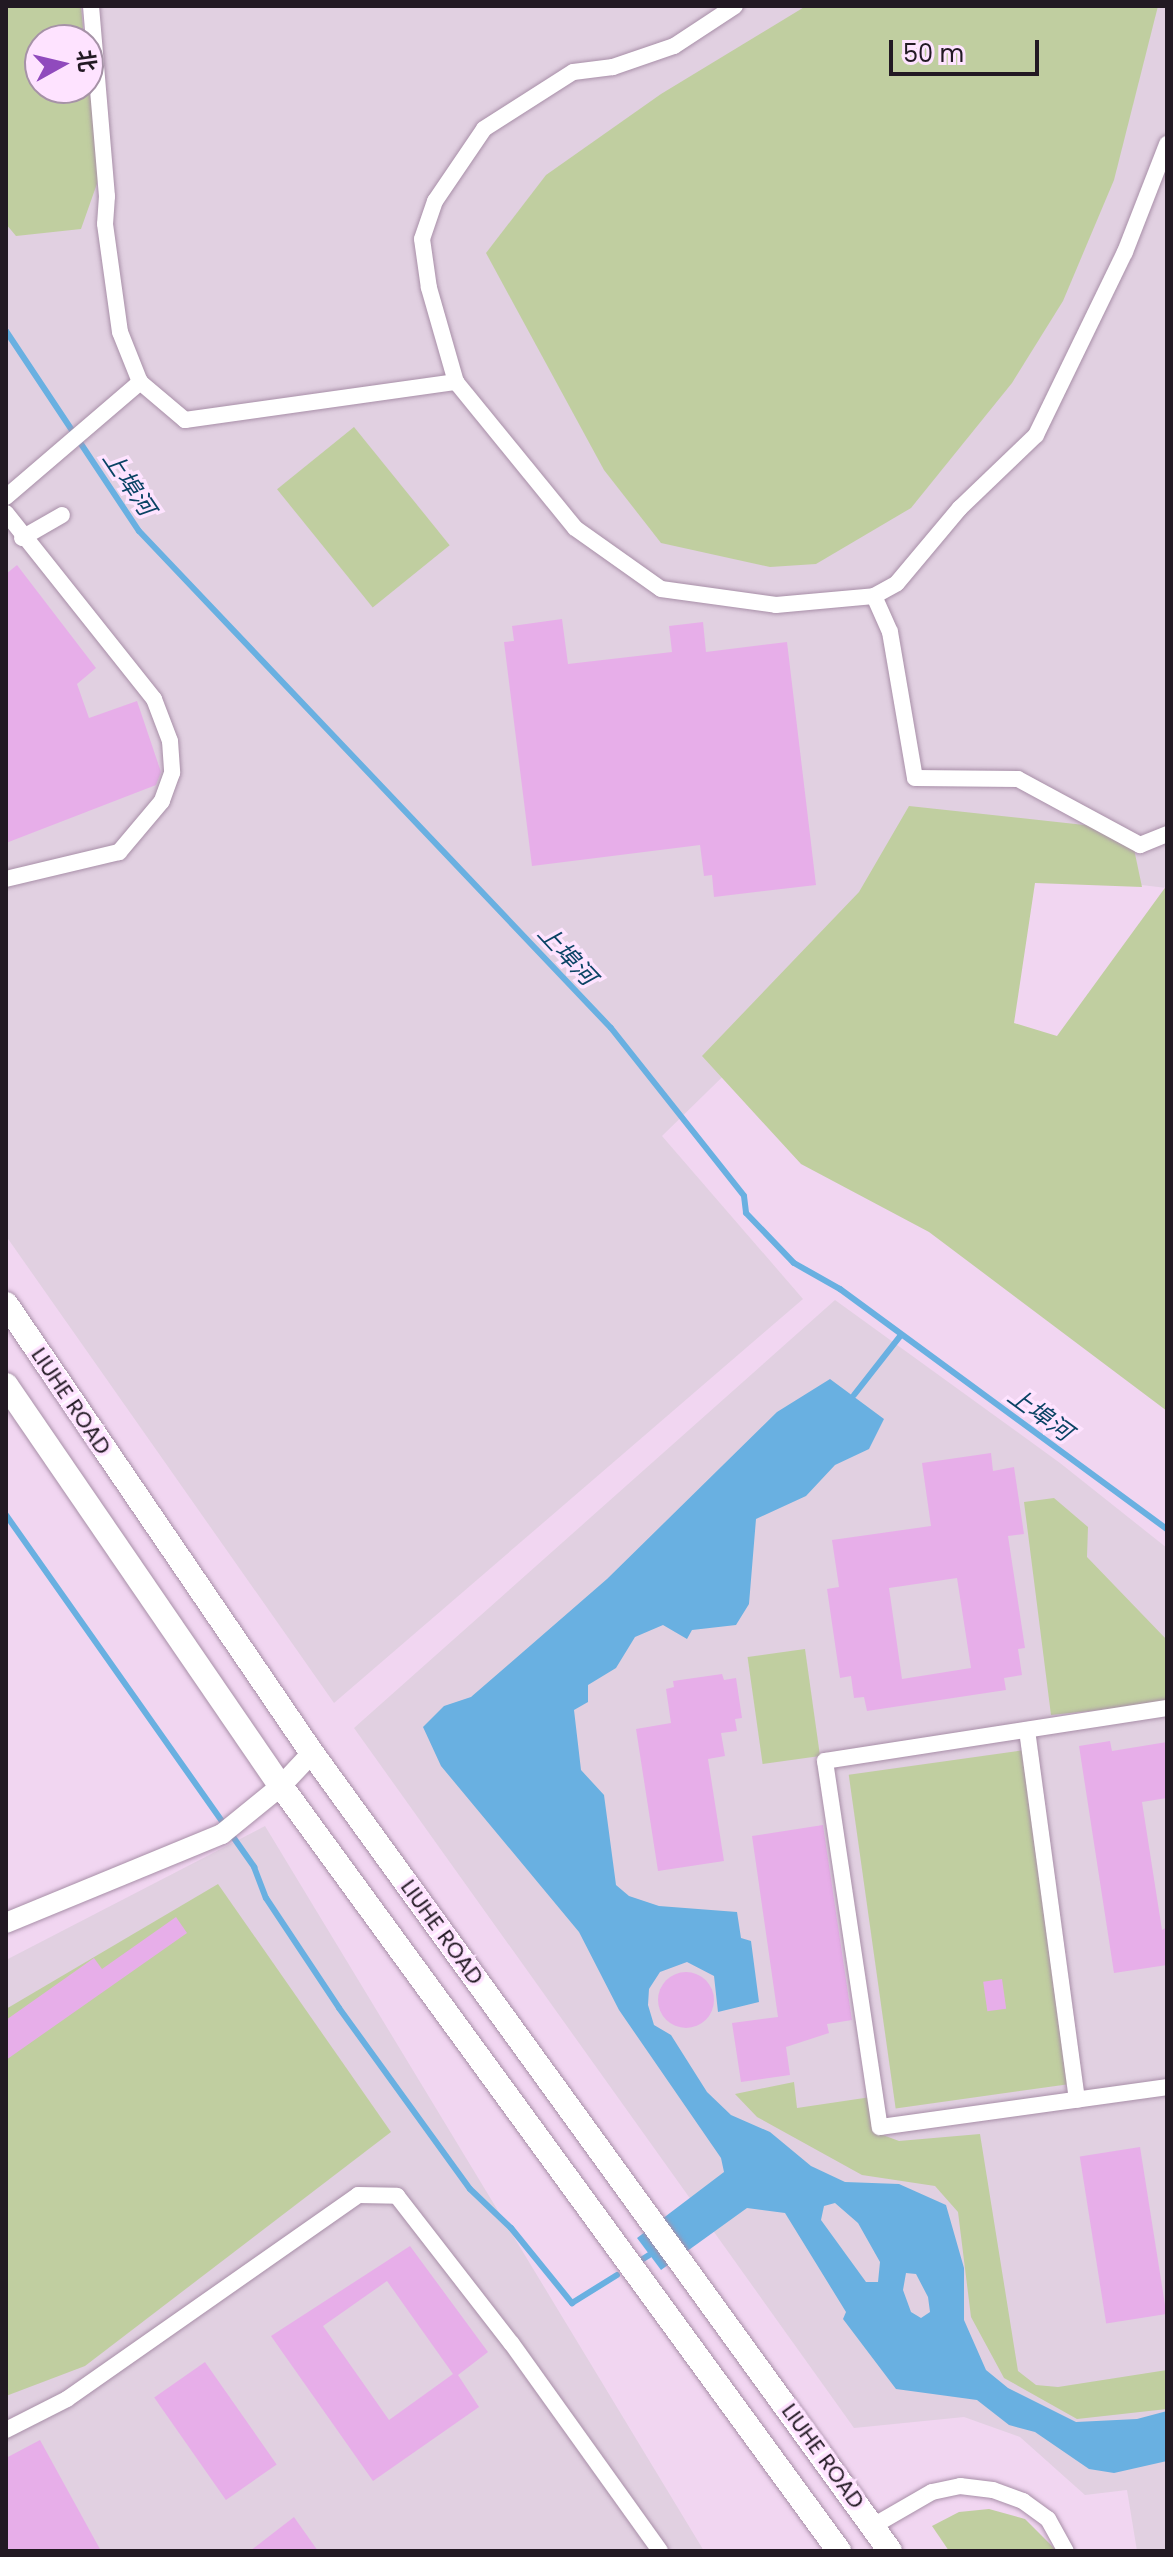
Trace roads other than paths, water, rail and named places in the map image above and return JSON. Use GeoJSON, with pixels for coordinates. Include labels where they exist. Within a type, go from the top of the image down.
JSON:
{"type":"FeatureCollection","features":[{"type":"Feature","properties":{"kind":"main road","name":"LIUHE ROAD"},"geometry":{"type":"LineString","coordinates":[[6,1304],[312,1753],[890,2551]]}},
{"type":"Feature","properties":{"kind":"main road","name":"LIUHE ROAD"},"geometry":{"type":"LineString","coordinates":[[6,1385],[281,1786],[839,2551]]}},
{"type":"Feature","properties":{"kind":"street"},"geometry":{"type":"LineString","coordinates":[[91,6],[107,196],[105,224],[120,332],[140,382],[185,420],[456,382]]}},
{"type":"Feature","properties":{"kind":"street"},"geometry":{"type":"LineString","coordinates":[[735,6],[674,46],[613,67],[573,72],[484,129],[435,201],[422,239],[429,288],[456,382],[575,528],[661,589],[776,605],[874,596],[897,583],[960,508],[1036,435],[1125,252],[1167,144]]}},
{"type":"Feature","properties":{"kind":"street"},"geometry":{"type":"LineString","coordinates":[[6,497],[140,382]]}},
{"type":"Feature","properties":{"kind":"street"},"geometry":{"type":"LineString","coordinates":[[6,513],[22,538],[154,699],[170,741],[172,773],[162,801],[119,852],[6,879]]}},
{"type":"Feature","properties":{"kind":"street"},"geometry":{"type":"LineString","coordinates":[[22,538],[62,515]]}},
{"type":"Feature","properties":{"kind":"street"},"geometry":{"type":"LineString","coordinates":[[874,596],[890,632],[915,778],[1018,779],[1140,845],[1167,834]]}},
{"type":"Feature","properties":{"kind":"street"},"geometry":{"type":"LineString","coordinates":[[1167,1708],[825,1761],[880,2127],[1167,2087]]}},
{"type":"Feature","properties":{"kind":"street"},"geometry":{"type":"LineString","coordinates":[[1027,1730],[1077,2100]]}},
{"type":"Feature","properties":{"kind":"street"},"geometry":{"type":"LineString","coordinates":[[6,1923],[228,1829],[281,1786],[312,1753]]}},
{"type":"Feature","properties":{"kind":"street"},"geometry":{"type":"LineString","coordinates":[[6,2430],[67,2399],[358,2195],[397,2196],[512,2344],[660,2551]]}},
{"type":"Feature","properties":{"kind":"street"},"geometry":{"type":"LineString","coordinates":[[873,2526],[932,2492],[960,2486],[993,2490],[1023,2501],[1048,2519],[1066,2551]]}},
{"type":"Feature","properties":{"kind":"water"},"geometry":{"type":"Polygon","coordinates":[[[830,1379],[884,1419],[869,1449],[835,1465],[806,1496],[756,1519],[749,1604],[736,1625],[692,1630],[687,1639],[663,1625],[635,1637],[616,1668],[588,1685],[588,1702],[574,1710],[581,1770],[604,1795],[616,1885],[629,1896],[659,1906],[737,1912],[741,1938],[751,1941],[759,2002],[718,2012],[714,1976],[687,1962],[660,1972],[649,1989],[648,2005],[654,2025],[671,2035],[707,2092],[731,2115],[770,2132],[811,2166],[845,2182],[899,2184],[946,2205],[964,2268],[964,2320],[986,2370],[1008,2388],[1076,2422],[1137,2419],[1167,2411],[1167,2461],[1114,2473],[1089,2469],[1035,2432],[1009,2425],[977,2400],[896,2389],[843,2319],[846,2312],[785,2213],[747,2208],[661,2270],[637,2238],[724,2172],[721,2158],[619,2010],[579,1932],[441,1766],[423,1727],[444,1706],[471,1697],[607,1579],[777,1412],[830,1379]],[[835,2203],[824,2206],[821,2220],[866,2282],[878,2282],[880,2262],[858,2223],[835,2203]],[[906,2273],[903,2290],[911,2312],[921,2318],[930,2312],[928,2297],[916,2274],[906,2273]]]}},
{"type":"Feature","properties":{"kind":"waterway","name":"上埠河"},"geometry":{"type":"LineString","coordinates":[[6,331],[139,531],[611,1028],[744,1196],[746,1213],[794,1263],[840,1289],[1167,1529]]}},
{"type":"Feature","properties":{"kind":"waterway"},"geometry":{"type":"LineString","coordinates":[[854,1395],[901,1335]]}},
{"type":"Feature","properties":{"kind":"waterway"},"geometry":{"type":"LineString","coordinates":[[6,1515],[254,1867],[266,1898],[339,2008],[470,2189],[511,2228],[572,2303],[617,2275]]}},
{"type":"Feature","properties":{"kind":"waterway"},"geometry":{"type":"LineString","coordinates":[[638,2262],[649,2255]]}}]}
